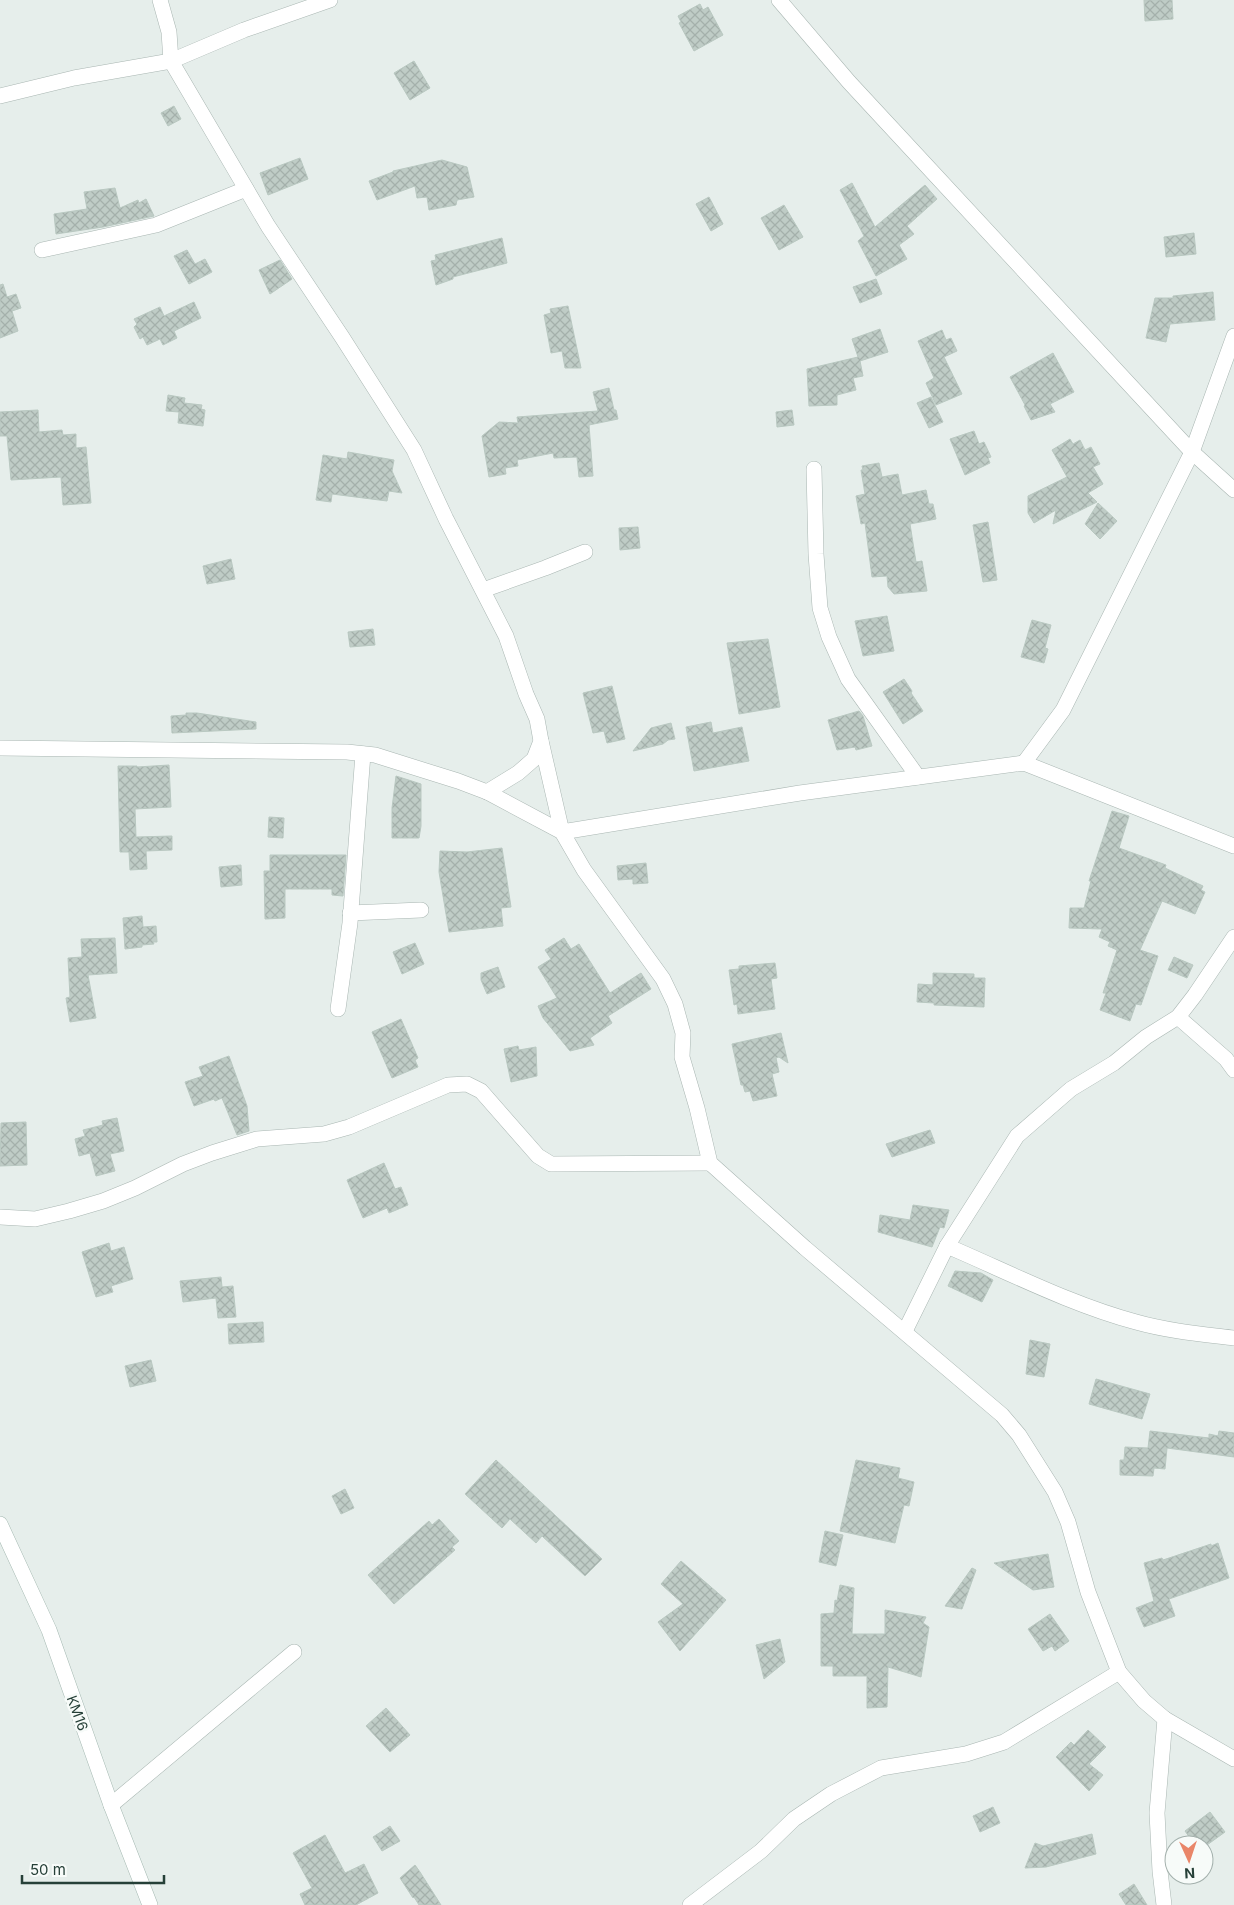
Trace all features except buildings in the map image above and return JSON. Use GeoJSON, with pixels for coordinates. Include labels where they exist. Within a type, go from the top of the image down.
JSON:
{"type":"FeatureCollection","features":[{"type":"Feature","properties":{"kind":"street"},"geometry":{"type":"LineString","coordinates":[[160,0],[169,32],[171,61],[268,226],[414,450],[446,519],[506,636],[526,694],[537,719],[562,832],[584,870],[663,979],[675,1004],[683,1033],[682,1057],[710,1163],[805,1248],[995,1408],[1020,1435],[1055,1492],[1068,1522],[1088,1592],[1119,1672],[1144,1701],[1165,1719],[1234,1759]]}},
{"type":"Feature","properties":{"kind":"street"},"geometry":{"type":"LineString","coordinates":[[0,96],[74,78],[171,61],[244,30],[330,0]]}},
{"type":"Feature","properties":{"kind":"street"},"geometry":{"type":"LineString","coordinates":[[779,0],[850,82],[1192,452],[1234,490]]}},
{"type":"Feature","properties":{"kind":"street"},"geometry":{"type":"LineString","coordinates":[[42,250],[156,225],[246,189]]}},
{"type":"Feature","properties":{"kind":"street"},"geometry":{"type":"LineString","coordinates":[[1024,763],[1063,710],[1192,452],[1234,336]]}},
{"type":"Feature","properties":{"kind":"street"},"geometry":{"type":"LineString","coordinates":[[814,468],[816,554],[820,608],[829,637],[848,679],[918,778]]}},
{"type":"Feature","properties":{"kind":"street"},"geometry":{"type":"LineString","coordinates":[[483,590],[585,552]]}},
{"type":"Feature","properties":{"kind":"street"},"geometry":{"type":"LineString","coordinates":[[488,792],[518,773],[534,760],[541,741]]}},
{"type":"Feature","properties":{"kind":"street"},"geometry":{"type":"LineString","coordinates":[[0,748],[259,750],[347,752],[375,755],[488,792],[562,832],[800,793],[1024,763],[1234,846]]}},
{"type":"Feature","properties":{"kind":"street"},"geometry":{"type":"LineString","coordinates":[[338,1009],[350,913],[363,754]]}},
{"type":"Feature","properties":{"kind":"street"},"geometry":{"type":"LineString","coordinates":[[350,913],[421,910]]}},
{"type":"Feature","properties":{"kind":"street"},"geometry":{"type":"LineString","coordinates":[[905,1331],[947,1246],[1017,1136],[1071,1089],[1114,1063],[1146,1037],[1178,1017],[1196,995],[1234,937]]}},
{"type":"Feature","properties":{"kind":"street"},"geometry":{"type":"LineString","coordinates":[[1178,1017],[1226,1059],[1234,1070]]}},
{"type":"Feature","properties":{"kind":"street"},"geometry":{"type":"LineString","coordinates":[[0,1217],[35,1219],[70,1211],[127,1192],[212,1153],[257,1139],[332,1132],[349,1127],[448,1085],[467,1084],[481,1091],[538,1156],[551,1164],[710,1163]]}},
{"type":"Feature","properties":{"kind":"street"},"geometry":{"type":"LineString","coordinates":[[947,1246],[1065,1297],[1135,1322],[1182,1332],[1234,1338]]}},
{"type":"Feature","properties":{"kind":"street","name":"KM16"},"geometry":{"type":"LineString","coordinates":[[0,1524],[49,1630],[111,1805],[150,1905]]}},
{"type":"Feature","properties":{"kind":"street"},"geometry":{"type":"LineString","coordinates":[[111,1805],[294,1652]]}},
{"type":"Feature","properties":{"kind":"street"},"geometry":{"type":"LineString","coordinates":[[690,1905],[761,1851],[794,1819],[831,1794],[881,1768],[932,1758],[966,1754],[1004,1742],[1119,1672]]}},
{"type":"Feature","properties":{"kind":"street"},"geometry":{"type":"LineString","coordinates":[[1164,1905],[1157,1813],[1165,1719]]}}]}
